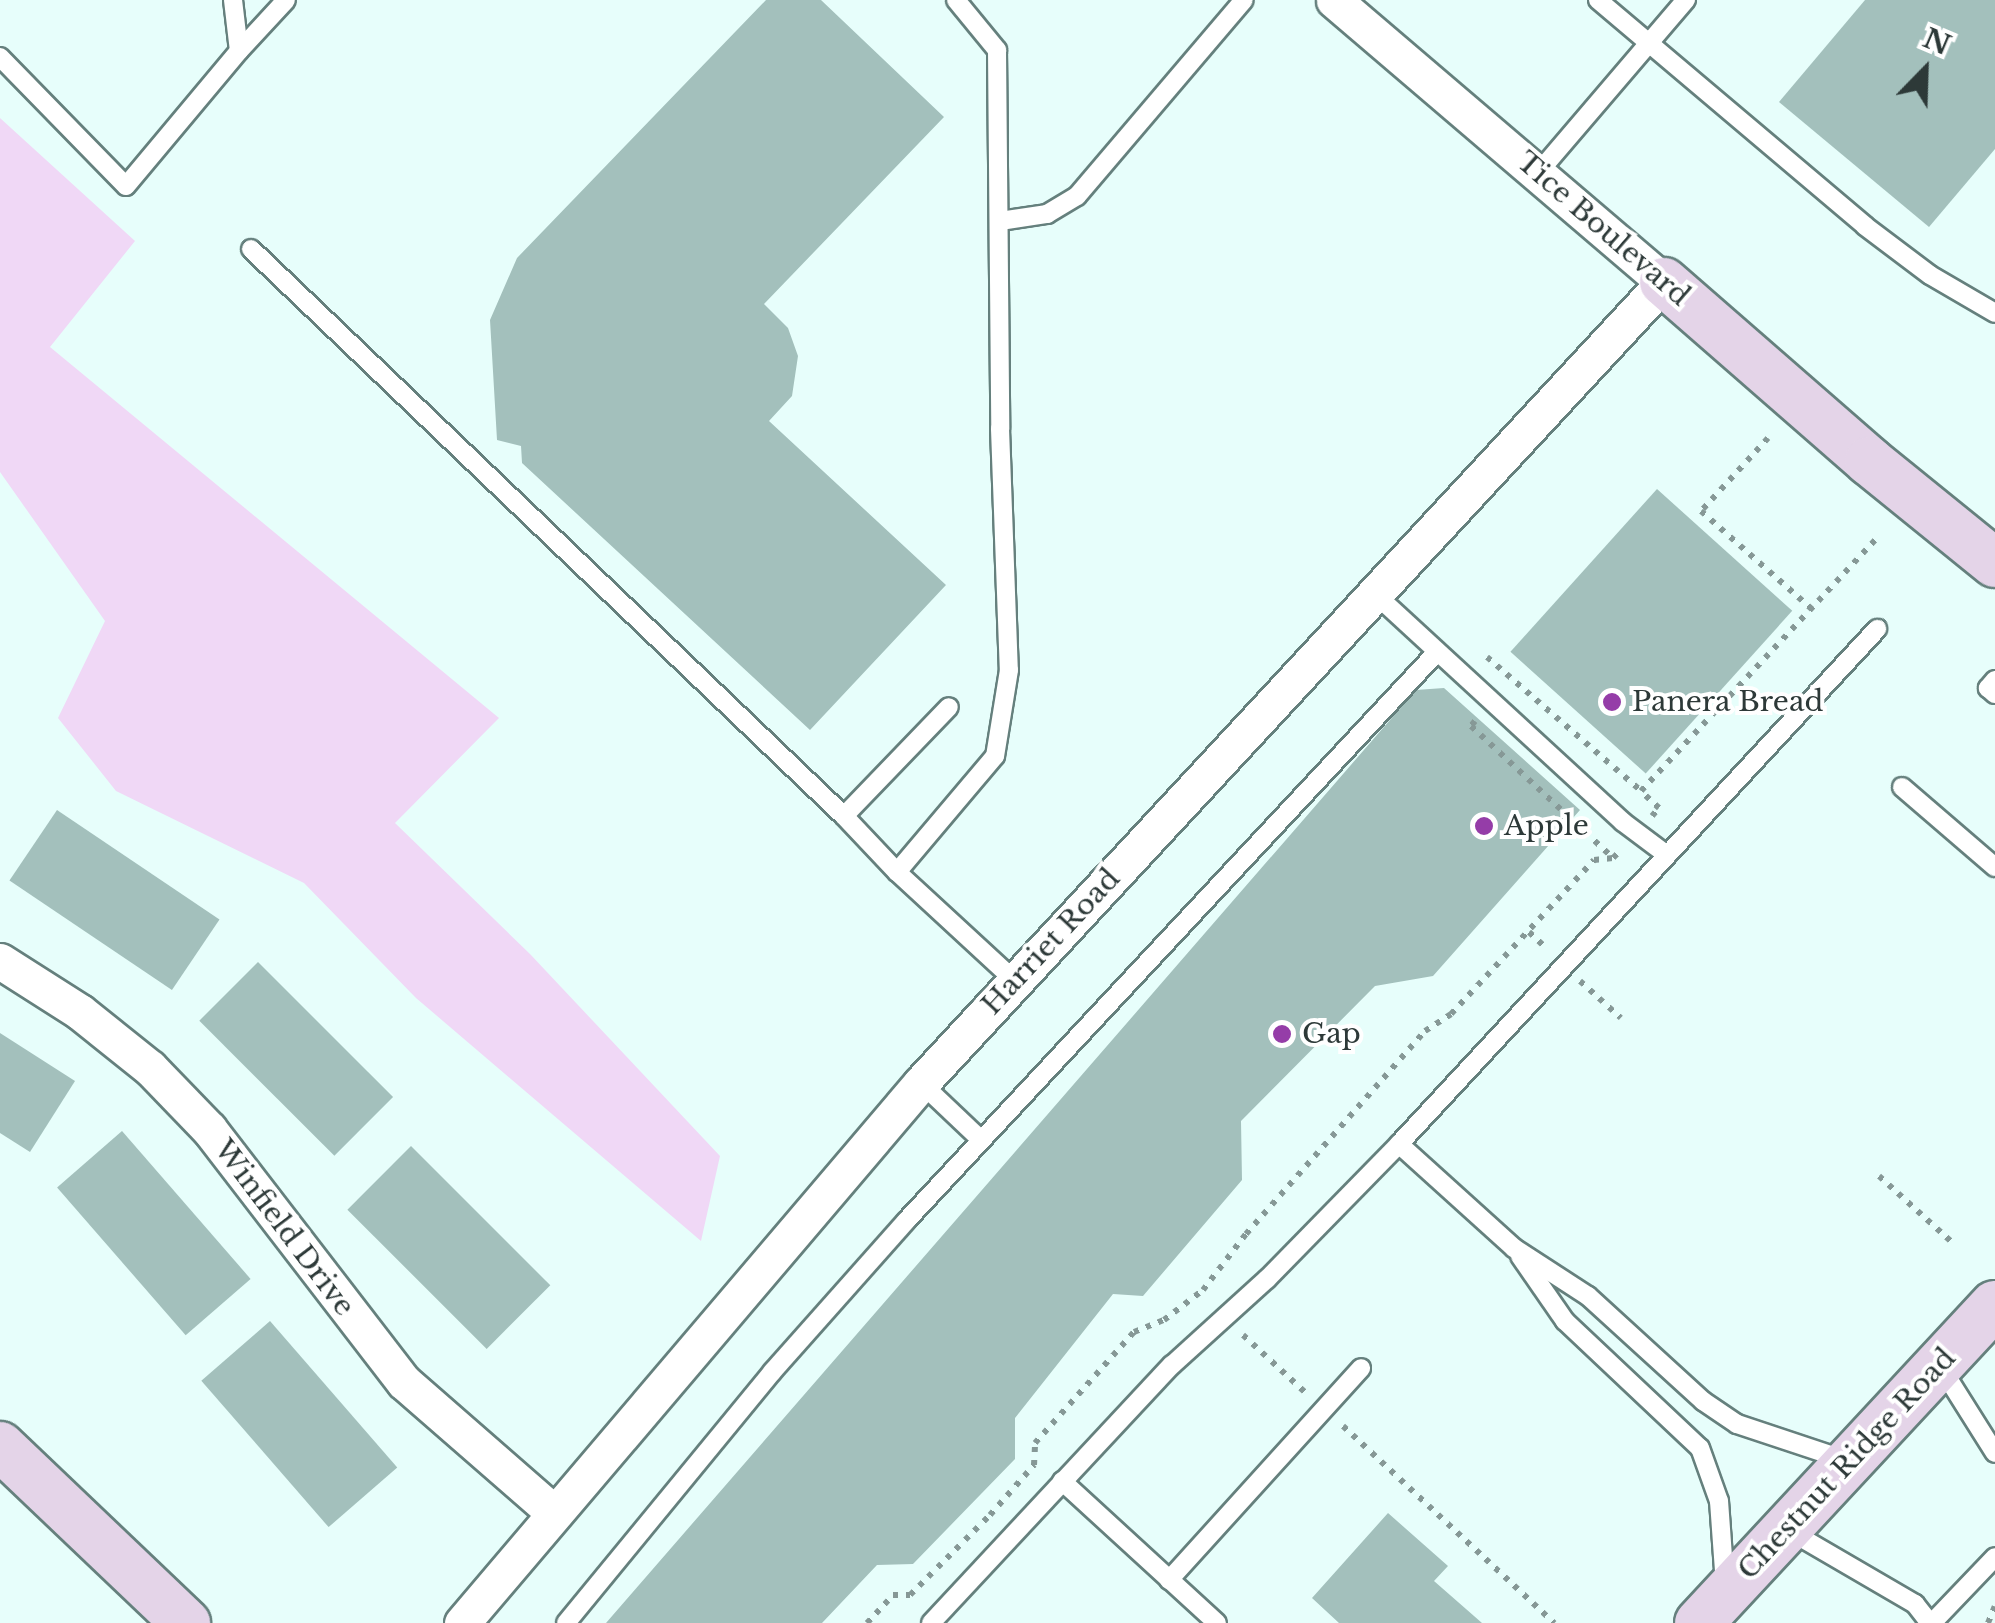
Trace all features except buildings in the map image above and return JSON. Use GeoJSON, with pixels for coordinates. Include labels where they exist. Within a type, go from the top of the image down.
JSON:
{"type":"FeatureCollection","features":[{"type":"Feature","properties":{"kind":"main road","name":"Tice Boulevard"},"geometry":{"type":"LineString","coordinates":[[1664,282],[1870,462],[1995,563]]}},
{"type":"Feature","properties":{"kind":"main road","name":"Tice Boulevard"},"geometry":{"type":"LineString","coordinates":[[1870,462],[1995,535]]}},
{"type":"Feature","properties":{"kind":"main road","name":"Chestnut Ridge Road"},"geometry":{"type":"LineString","coordinates":[[1712,1609],[1995,1305]]}},
{"type":"Feature","properties":{"kind":"main road"},"geometry":{"type":"LineString","coordinates":[[5,1460],[186,1623]]}},
{"type":"Feature","properties":{"kind":"street","name":"Tice Boulevard"},"geometry":{"type":"LineString","coordinates":[[1334,0],[1664,282]]}},
{"type":"Feature","properties":{"kind":"street","name":"Harriet Road"},"geometry":{"type":"LineString","coordinates":[[462,1623],[921,1083],[1664,282]]}},
{"type":"Feature","properties":{"kind":"street","name":"Winfield Drive"},"geometry":{"type":"LineString","coordinates":[[0,961],[80,1012],[150,1068],[209,1129],[404,1382],[553,1512]]}},
{"type":"Feature","properties":{"kind":"lane"},"geometry":{"type":"LineString","coordinates":[[233,0],[239,51]]}},
{"type":"Feature","properties":{"kind":"lane"},"geometry":{"type":"LineString","coordinates":[[0,57],[126,186],[286,0]]}},
{"type":"Feature","properties":{"kind":"lane"},"geometry":{"type":"LineString","coordinates":[[897,872],[995,756],[1009,670],[1000,429],[998,50],[956,0]]}},
{"type":"Feature","properties":{"kind":"lane"},"geometry":{"type":"LineString","coordinates":[[1000,221],[1047,214],[1077,196],[1244,0]]}},
{"type":"Feature","properties":{"kind":"lane"},"geometry":{"type":"LineString","coordinates":[[1598,0],[1866,226],[1930,275],[1995,313]]}},
{"type":"Feature","properties":{"kind":"lane"},"geometry":{"type":"LineString","coordinates":[[1538,174],[1686,0]]}},
{"type":"Feature","properties":{"kind":"lane"},"geometry":{"type":"LineString","coordinates":[[251,249],[1015,981]]}},
{"type":"Feature","properties":{"kind":"lane"},"geometry":{"type":"LineString","coordinates":[[1374,593],[1667,856]]}},
{"type":"Feature","properties":{"kind":"lane"},"geometry":{"type":"LineString","coordinates":[[931,1623],[1172,1365],[1399,1144],[1877,628]]}},
{"type":"Feature","properties":{"kind":"lane"},"geometry":{"type":"LineString","coordinates":[[566,1623],[772,1372],[1436,652]]}},
{"type":"Feature","properties":{"kind":"lane"},"geometry":{"type":"LineString","coordinates":[[844,816],[948,707]]}},
{"type":"Feature","properties":{"kind":"lane"},"geometry":{"type":"LineString","coordinates":[[1902,787],[1995,867]]}},
{"type":"Feature","properties":{"kind":"lane"},"geometry":{"type":"LineString","coordinates":[[921,1083],[982,1140]]}},
{"type":"Feature","properties":{"kind":"lane"},"geometry":{"type":"LineString","coordinates":[[1399,1144],[1514,1248],[1588,1296],[1703,1401],[1737,1424],[1851,1462]]}},
{"type":"Feature","properties":{"kind":"lane"},"geometry":{"type":"LineString","coordinates":[[1514,1248],[1565,1322],[1700,1448],[1719,1501],[1712,1609]]}},
{"type":"Feature","properties":{"kind":"lane"},"geometry":{"type":"LineString","coordinates":[[1940,1365],[1995,1453]]}},
{"type":"Feature","properties":{"kind":"lane"},"geometry":{"type":"LineString","coordinates":[[1169,1580],[1362,1368]]}},
{"type":"Feature","properties":{"kind":"lane"},"geometry":{"type":"LineString","coordinates":[[1062,1482],[1217,1623]]}},
{"type":"Feature","properties":{"kind":"lane"},"geometry":{"type":"LineString","coordinates":[[1788,1530],[1915,1604],[1931,1623],[1995,1557]]}},
{"type":"Feature","properties":{"kind":"path"},"geometry":{"type":"LineString","coordinates":[[1768,438],[1701,511],[1814,610]]}},
{"type":"Feature","properties":{"kind":"path"},"geometry":{"type":"LineString","coordinates":[[1640,791],[1784,633],[1814,610],[1878,537]]}},
{"type":"Feature","properties":{"kind":"path"},"geometry":{"type":"LineString","coordinates":[[867,1623],[894,1595],[910,1596],[990,1515],[1034,1465],[1035,1443],[1134,1332],[1164,1320],[1203,1290],[1246,1234],[1424,1032],[1452,1014],[1594,860],[1613,858],[1659,808],[1474,646]]}},
{"type":"Feature","properties":{"kind":"path"},"geometry":{"type":"LineString","coordinates":[[1879,1176],[1954,1242]]}},
{"type":"Feature","properties":{"kind":"path"},"geometry":{"type":"LineString","coordinates":[[1203,1290],[1224,1317],[1554,1623]]}},
{"type":"Feature","properties":{"kind":"path"},"geometry":{"type":"LineString","coordinates":[[1988,1623],[1995,1606]]}},
{"type":"Feature","properties":{"kind":"shaded area"},"geometry":{"type":"Polygon","coordinates":[[[0,118],[135,241],[50,347],[499,718],[395,823],[530,954],[720,1156],[701,1241],[416,998],[304,883],[116,791],[58,718],[105,621],[0,472],[0,118]]]}},
{"type":"Feature","properties":{"kind":"place","name":"Panera Bread"},"geometry":{"type":"Point","coordinates":[1612,702]}},
{"type":"Feature","properties":{"kind":"place","name":"Apple"},"geometry":{"type":"Point","coordinates":[1484,826]}},
{"type":"Feature","properties":{"kind":"place","name":"Gap"},"geometry":{"type":"Point","coordinates":[1282,1034]}}]}
